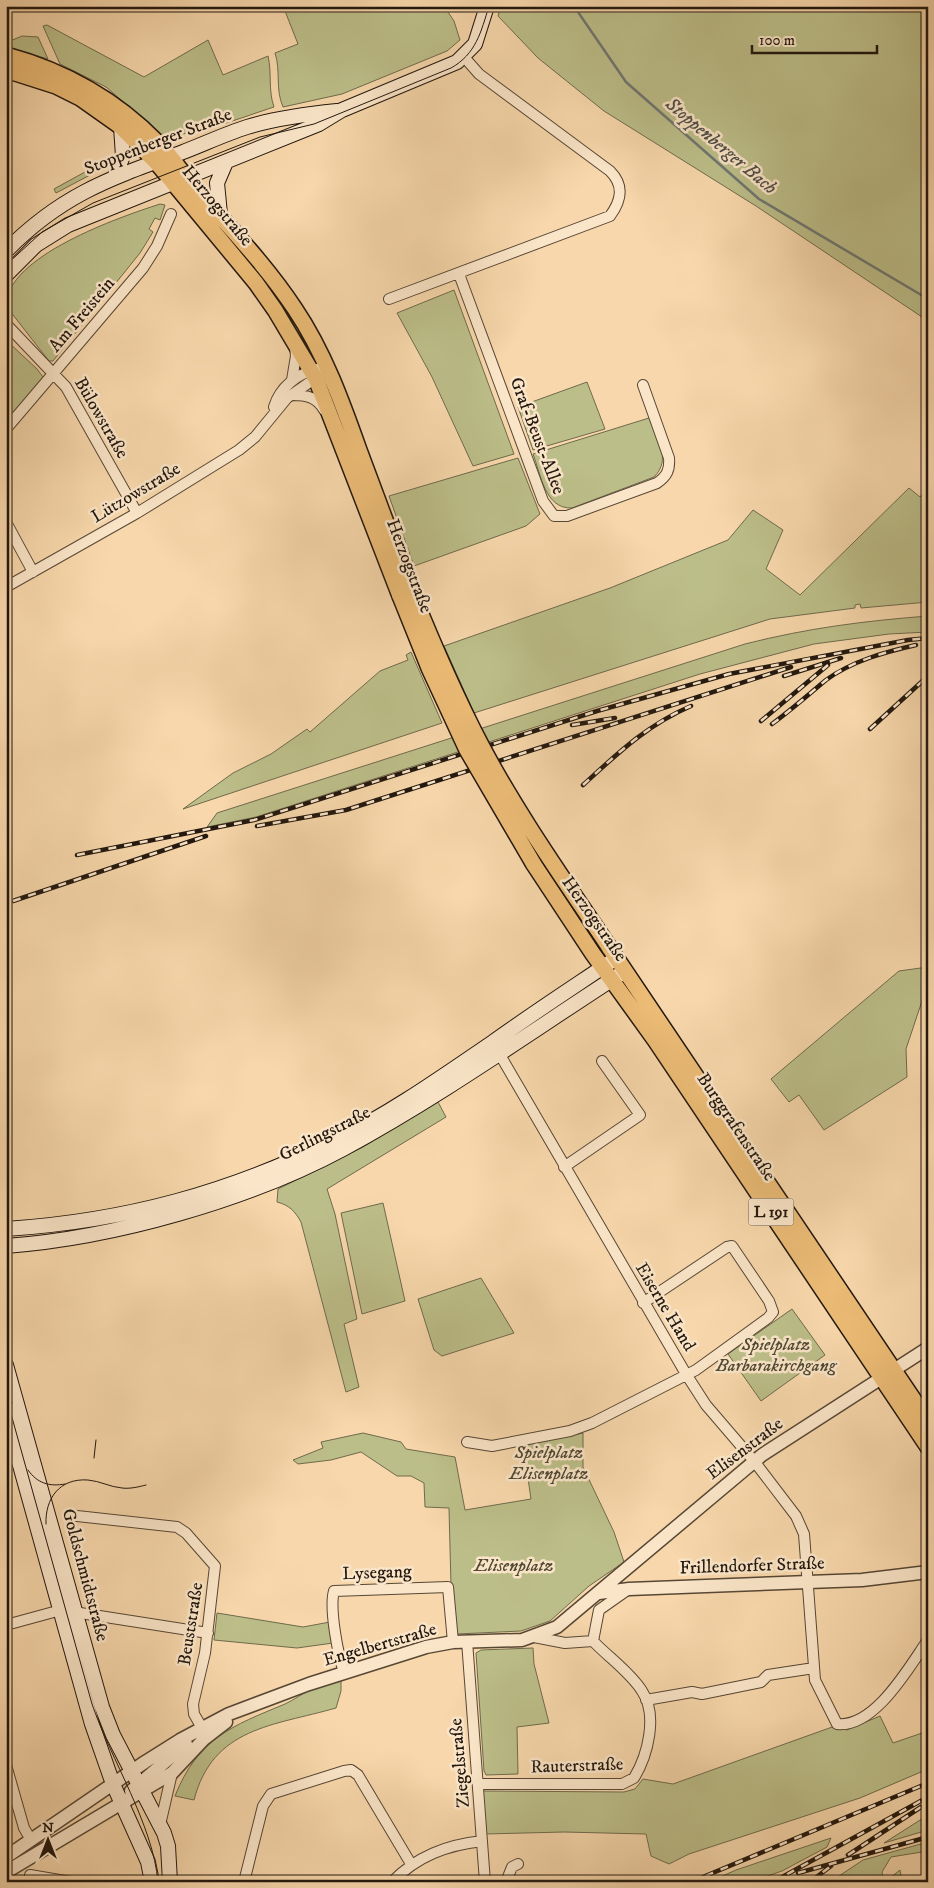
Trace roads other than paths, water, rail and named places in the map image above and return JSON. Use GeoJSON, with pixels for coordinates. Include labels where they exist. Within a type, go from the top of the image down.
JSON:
{"type":"FeatureCollection","features":[{"type":"Feature","properties":{"kind":"main road"},"geometry":{"type":"LineString","coordinates":[[464,57],[478,38],[487,6]]}},
{"type":"Feature","properties":{"kind":"main road"},"geometry":{"type":"LineString","coordinates":[[6,55],[56,71],[94,91],[138,124],[172,170]]}},
{"type":"Feature","properties":{"kind":"main road","name":"Stoppenberger Straße"},"geometry":{"type":"LineString","coordinates":[[6,251],[31,226],[50,211],[77,195],[114,178],[226,162],[319,124],[342,110],[447,67],[464,57]]}},
{"type":"Feature","properties":{"kind":"main road"},"geometry":{"type":"LineString","coordinates":[[6,70],[56,86],[80,98],[121,127],[172,170]]}},
{"type":"Feature","properties":{"kind":"main road","name":"Stoppenberger Straße"},"geometry":{"type":"LineString","coordinates":[[6,275],[24,256],[54,232],[259,124],[342,110]]}},
{"type":"Feature","properties":{"kind":"main road"},"geometry":{"type":"LineString","coordinates":[[114,178],[123,156],[121,127]]}},
{"type":"Feature","properties":{"kind":"main road"},"geometry":{"type":"LineString","coordinates":[[220,214],[217,183],[226,162]]}},
{"type":"Feature","properties":{"kind":"main road","name":"Herzogstraße"},"geometry":{"type":"LineString","coordinates":[[172,170],[220,214],[296,310],[406,594],[429,668],[467,750],[510,826],[593,954],[614,972]]}},
{"type":"Feature","properties":{"kind":"main road","name":"Herzogstraße"},"geometry":{"type":"LineString","coordinates":[[172,170],[251,277],[294,341],[319,372],[341,440],[406,594],[442,663],[481,745],[523,818],[613,953],[614,972]]}},
{"type":"Feature","properties":{"kind":"main road","name":"Gerlingstraße"},"geometry":{"type":"LineString","coordinates":[[6,1246],[64,1239],[151,1222],[267,1183],[341,1150],[614,972]]}},
{"type":"Feature","properties":{"kind":"main road","name":"Burggrafenstraße"},"geometry":{"type":"LineString","coordinates":[[614,972],[888,1372],[928,1421]]}},
{"type":"Feature","properties":{"kind":"main road","name":"Gerlingstraße"},"geometry":{"type":"LineString","coordinates":[[6,1229],[61,1225],[110,1218],[183,1200],[263,1173],[337,1140],[496,1048]]}},
{"type":"Feature","properties":{"kind":"main road","name":"Goldschmidtstraße"},"geometry":{"type":"LineString","coordinates":[[6,1364],[102,1707],[113,1735],[133,1770],[160,1825],[168,1846],[170,1882]]}},
{"type":"Feature","properties":{"kind":"main road","name":"Burggrafenstraße"},"geometry":{"type":"LineString","coordinates":[[888,1372],[928,1447]]}},
{"type":"Feature","properties":{"kind":"main road","name":"Goldschmidtstraße"},"geometry":{"type":"LineString","coordinates":[[6,1415],[88,1708],[113,1784],[148,1862],[152,1882]]}},
{"type":"Feature","properties":{"kind":"street"},"geometry":{"type":"LineString","coordinates":[[389,299],[610,216],[617,206],[620,196],[616,178],[610,172],[479,74],[464,57]]}},
{"type":"Feature","properties":{"kind":"street","name":"Am Freistein"},"geometry":{"type":"LineString","coordinates":[[6,429],[151,256],[171,214]]}},
{"type":"Feature","properties":{"kind":"street","name":"Graf-Beust-Allee"},"geometry":{"type":"LineString","coordinates":[[459,274],[543,502],[554,516],[567,516],[657,483],[665,477],[670,466],[669,458],[642,385]]}},
{"type":"Feature","properties":{"kind":"street","name":"Bülowstraße"},"geometry":{"type":"LineString","coordinates":[[6,324],[54,372],[66,387],[137,513]]}},
{"type":"Feature","properties":{"kind":"street","name":"Lützowstraße"},"geometry":{"type":"LineString","coordinates":[[272,415],[276,400],[292,380],[296,356],[294,341]]}},
{"type":"Feature","properties":{"kind":"street","name":"Lützowstraße"},"geometry":{"type":"LineString","coordinates":[[292,380],[319,372]]}},
{"type":"Feature","properties":{"kind":"street","name":"Lützowstraße"},"geometry":{"type":"LineString","coordinates":[[6,587],[137,513],[239,450],[255,437],[272,415],[297,390],[319,372]]}},
{"type":"Feature","properties":{"kind":"street"},"geometry":{"type":"LineString","coordinates":[[293,395],[306,396],[319,403],[332,432],[341,440]]}},
{"type":"Feature","properties":{"kind":"street"},"geometry":{"type":"LineString","coordinates":[[6,522],[33,572]]}},
{"type":"Feature","properties":{"kind":"street","name":"Eiserne Hand"},"geometry":{"type":"LineString","coordinates":[[496,1048],[686,1374],[706,1405],[754,1461],[796,1516],[804,1534],[815,1680],[838,1724],[850,1724],[873,1711],[891,1692],[928,1640]]}},
{"type":"Feature","properties":{"kind":"street"},"geometry":{"type":"LineString","coordinates":[[564,1167],[640,1115],[602,1061]]}},
{"type":"Feature","properties":{"kind":"street"},"geometry":{"type":"LineString","coordinates":[[467,1442],[492,1446],[576,1429],[601,1419],[711,1359],[768,1318],[773,1312],[769,1301],[732,1246],[727,1247],[643,1303]]}},
{"type":"Feature","properties":{"kind":"street","name":"Elisenstraße"},"geometry":{"type":"LineString","coordinates":[[595,1594],[754,1461],[888,1372],[928,1348]]}},
{"type":"Feature","properties":{"kind":"street","name":"Beuststraße"},"geometry":{"type":"LineString","coordinates":[[68,1514],[176,1527],[186,1533],[215,1566],[216,1571],[208,1633],[193,1704],[194,1714],[202,1728]]}},
{"type":"Feature","properties":{"kind":"street","name":"Frillendorfer Straße"},"geometry":{"type":"LineString","coordinates":[[595,1594],[629,1589],[807,1581],[923,1572]]}},
{"type":"Feature","properties":{"kind":"street","name":"Lysegang"},"geometry":{"type":"LineString","coordinates":[[344,1672],[332,1598],[334,1591],[448,1587],[453,1642]]}},
{"type":"Feature","properties":{"kind":"street"},"geometry":{"type":"LineString","coordinates":[[534,1637],[565,1643],[593,1640],[599,1610],[629,1589]]}},
{"type":"Feature","properties":{"kind":"street"},"geometry":{"type":"LineString","coordinates":[[534,1637],[557,1628],[595,1594]]}},
{"type":"Feature","properties":{"kind":"street"},"geometry":{"type":"LineString","coordinates":[[6,1625],[61,1610],[208,1633]]}},
{"type":"Feature","properties":{"kind":"street","name":"Engelbertstraße"},"geometry":{"type":"LineString","coordinates":[[6,1857],[133,1770],[202,1728],[240,1710],[344,1672],[426,1648],[453,1642],[503,1641],[534,1637]]}},
{"type":"Feature","properties":{"kind":"street","name":"Rauterstraße"},"geometry":{"type":"LineString","coordinates":[[478,1784],[629,1783],[638,1772],[649,1736],[650,1718],[646,1700],[641,1689],[593,1640]]}},
{"type":"Feature","properties":{"kind":"street","name":"Ziegelstraße"},"geometry":{"type":"LineString","coordinates":[[467,1641],[485,1882]]}},
{"type":"Feature","properties":{"kind":"street"},"geometry":{"type":"LineString","coordinates":[[646,1700],[692,1692],[710,1692],[761,1682],[768,1675],[814,1668]]}},
{"type":"Feature","properties":{"kind":"street","name":"Engelbertstraße"},"geometry":{"type":"LineString","coordinates":[[6,1872],[121,1802],[141,1787],[172,1773],[204,1739],[240,1710]]}},
{"type":"Feature","properties":{"kind":"street"},"geometry":{"type":"LineString","coordinates":[[141,1787],[202,1728]]}},
{"type":"Feature","properties":{"kind":"street"},"geometry":{"type":"LineString","coordinates":[[6,1765],[24,1828],[31,1840]]}},
{"type":"Feature","properties":{"kind":"street"},"geometry":{"type":"LineString","coordinates":[[244,1882],[263,1806],[271,1794],[351,1770],[358,1775],[411,1864]]}},
{"type":"Feature","properties":{"kind":"street"},"geometry":{"type":"LineString","coordinates":[[160,1825],[172,1773]]}},
{"type":"Feature","properties":{"kind":"street"},"geometry":{"type":"LineString","coordinates":[[392,1882],[411,1864],[448,1848],[482,1841]]}},
{"type":"Feature","properties":{"kind":"street"},"geometry":{"type":"LineString","coordinates":[[23,1862],[30,1879],[70,1882]]}},
{"type":"Feature","properties":{"kind":"street"},"geometry":{"type":"LineString","coordinates":[[506,1882],[512,1867],[518,1864]]}},
{"type":"Feature","properties":{"kind":"waterway","name":"Stoppenberger Bach"},"geometry":{"type":"LineString","coordinates":[[578,12],[626,82],[759,199],[928,299]]}},
{"type":"Feature","properties":{"kind":"tram line"},"geometry":{"type":"LineString","coordinates":[[6,265],[42,232],[93,203],[260,137],[314,124],[451,68],[472,49],[480,33],[489,6]]}},
{"type":"Feature","properties":{"kind":"tram line"},"geometry":{"type":"LineString","coordinates":[[6,1382],[12,1403]]}},
{"type":"Feature","properties":{"kind":"tram line"},"geometry":{"type":"LineString","coordinates":[[6,1396],[92,1704],[140,1815],[155,1860],[158,1882]]}},
{"type":"Feature","properties":{"kind":"tram line"},"geometry":{"type":"LineString","coordinates":[[94,1458],[96,1440]]}},
{"type":"Feature","properties":{"kind":"tram line"},"geometry":{"type":"LineString","coordinates":[[28,1470],[35,1478],[44,1483],[54,1485],[65,1484]]}},
{"type":"Feature","properties":{"kind":"tram line"},"geometry":{"type":"LineString","coordinates":[[46,1524],[46,1515],[51,1499],[62,1486],[69,1483],[78,1480],[88,1480],[125,1488],[146,1485]]}},
{"type":"Feature","properties":{"kind":"railway"},"geometry":{"type":"LineString","coordinates":[[77,855],[254,820],[597,711],[729,674],[908,640],[928,638]]}},
{"type":"Feature","properties":{"kind":"railway"},"geometry":{"type":"LineString","coordinates":[[772,724],[836,673],[858,662],[916,645]]}},
{"type":"Feature","properties":{"kind":"railway"},"geometry":{"type":"LineString","coordinates":[[784,676],[841,658]]}},
{"type":"Feature","properties":{"kind":"railway"},"geometry":{"type":"LineString","coordinates":[[761,721],[828,665]]}},
{"type":"Feature","properties":{"kind":"railway"},"geometry":{"type":"LineString","coordinates":[[257,826],[346,810],[791,667]]}},
{"type":"Feature","properties":{"kind":"railway"},"geometry":{"type":"LineString","coordinates":[[870,729],[928,676]]}},
{"type":"Feature","properties":{"kind":"railway"},"geometry":{"type":"LineString","coordinates":[[583,785],[647,731],[691,706]]}},
{"type":"Feature","properties":{"kind":"railway"},"geometry":{"type":"LineString","coordinates":[[572,725],[615,718]]}},
{"type":"Feature","properties":{"kind":"railway"},"geometry":{"type":"LineString","coordinates":[[13,901],[206,836]]}},
{"type":"Feature","properties":{"kind":"railway"},"geometry":{"type":"LineString","coordinates":[[691,1882],[928,1783]]}},
{"type":"Feature","properties":{"kind":"railway"},"geometry":{"type":"LineString","coordinates":[[773,1882],[928,1797]]}},
{"type":"Feature","properties":{"kind":"railway"},"geometry":{"type":"LineString","coordinates":[[848,1855],[921,1807]]}},
{"type":"Feature","properties":{"kind":"railway"},"geometry":{"type":"LineString","coordinates":[[798,1873],[928,1837]]}},
{"type":"Feature","properties":{"kind":"railway"},"geometry":{"type":"LineString","coordinates":[[810,1882],[831,1866]]}},
{"type":"Feature","properties":{"kind":"park label","name":"Spielplatz Barbarakirchgang"},"geometry":{"type":"Point","coordinates":[776,1355]}},
{"type":"Feature","properties":{"kind":"park label","name":"Spielplatz Elisenplatz"},"geometry":{"type":"Point","coordinates":[549,1464]}},
{"type":"Feature","properties":{"kind":"park label","name":"Elisenplatz"},"geometry":{"type":"Point","coordinates":[514,1566]}}]}
